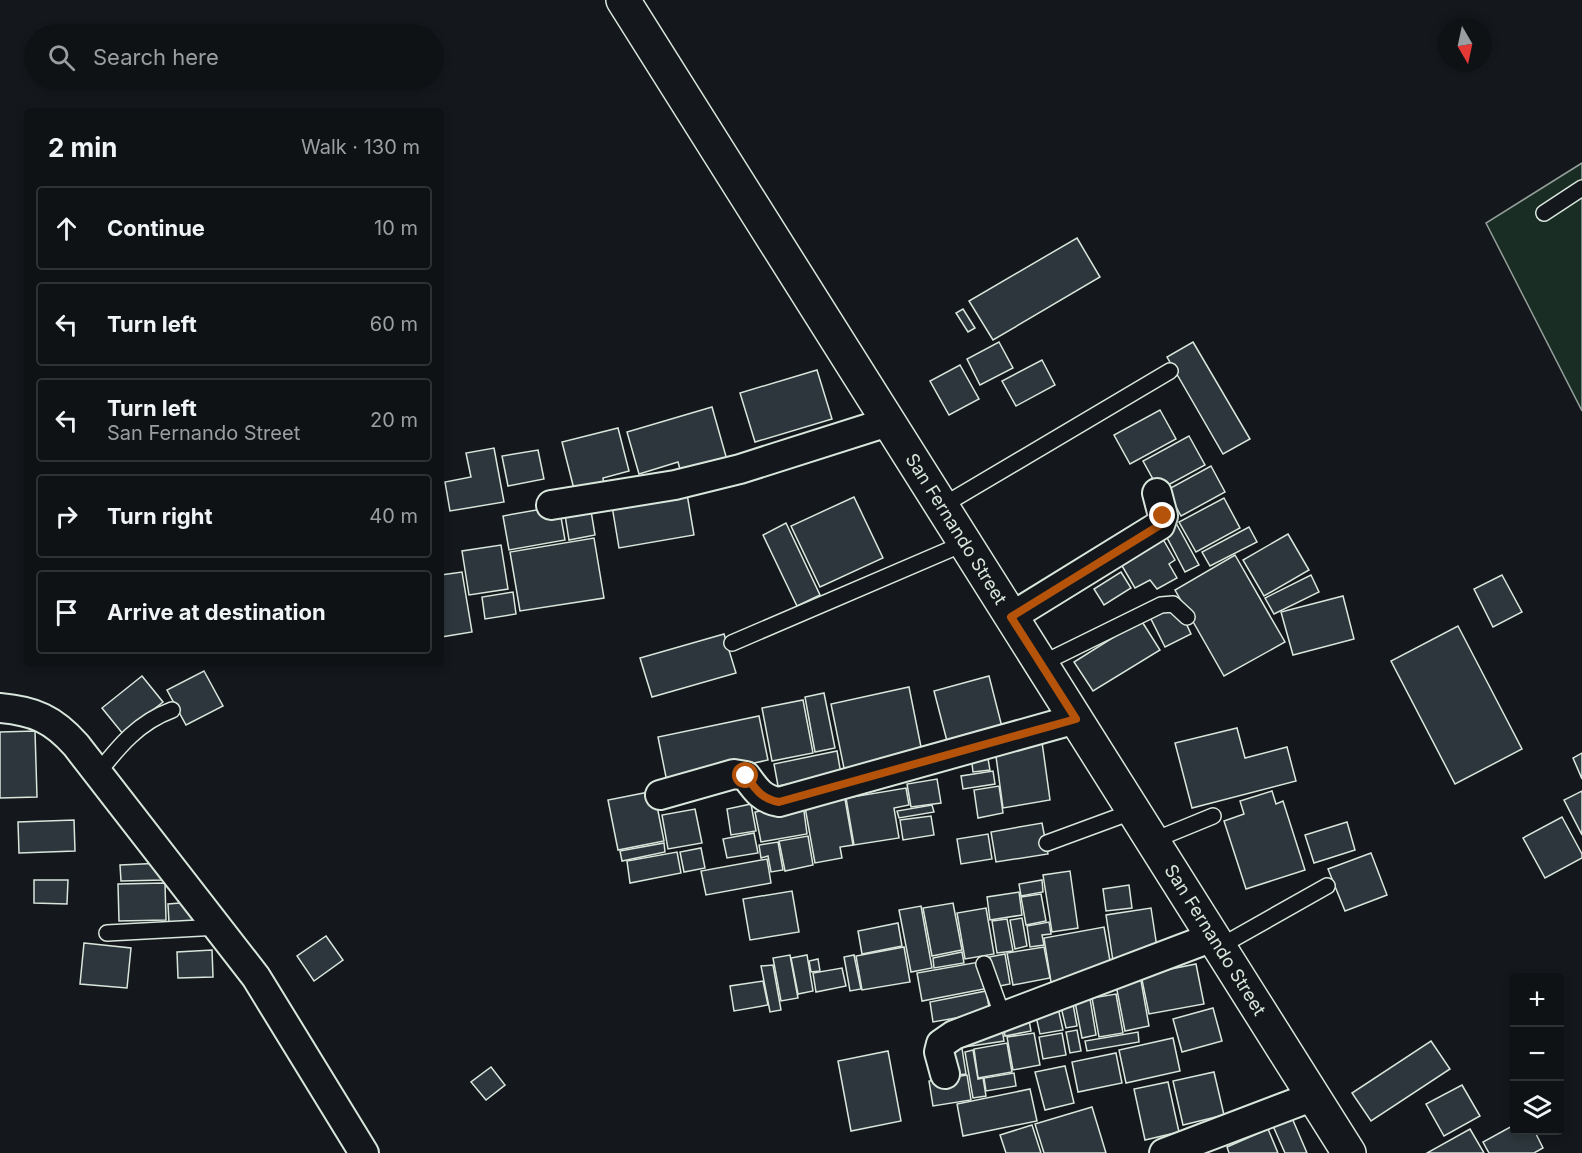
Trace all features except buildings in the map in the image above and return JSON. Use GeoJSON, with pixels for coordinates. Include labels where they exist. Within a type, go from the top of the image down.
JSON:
{"type":"FeatureCollection","features":[{"type":"Feature","properties":{"kind":"main road","name":"San Fernando Street"},"geometry":{"type":"LineString","coordinates":[[622,0],[1349,1153]]}},
{"type":"Feature","properties":{"kind":"street"},"geometry":{"type":"LineString","coordinates":[[551,505],[675,485],[740,469],[888,422]]}},
{"type":"Feature","properties":{"kind":"street"},"geometry":{"type":"LineString","coordinates":[[1011,617],[1160,525],[1163,516],[1157,493]]}},
{"type":"Feature","properties":{"kind":"street"},"geometry":{"type":"LineString","coordinates":[[0,708],[22,710],[40,716],[62,729],[98,773],[256,977],[364,1153]]}},
{"type":"Feature","properties":{"kind":"street"},"geometry":{"type":"LineString","coordinates":[[660,795],[734,774],[746,776],[766,800],[779,802],[1076,719]]}},
{"type":"Feature","properties":{"kind":"street"},"geometry":{"type":"LineString","coordinates":[[945,1074],[939,1052],[941,1044],[954,1035],[1216,942]]}},
{"type":"Feature","properties":{"kind":"street"},"geometry":{"type":"LineString","coordinates":[[1164,1153],[1314,1096]]}},
{"type":"Feature","properties":{"kind":"lane"},"geometry":{"type":"LineString","coordinates":[[1544,213],[1582,188]]}},
{"type":"Feature","properties":{"kind":"lane"},"geometry":{"type":"LineString","coordinates":[[942,506],[1170,370]]}},
{"type":"Feature","properties":{"kind":"lane"},"geometry":{"type":"LineString","coordinates":[[732,643],[965,543]]}},
{"type":"Feature","properties":{"kind":"lane"},"geometry":{"type":"LineString","coordinates":[[1041,664],[1161,605],[1173,604],[1186,617]]}},
{"type":"Feature","properties":{"kind":"lane"},"geometry":{"type":"LineString","coordinates":[[98,773],[120,746],[139,728],[157,715],[172,710]]}},
{"type":"Feature","properties":{"kind":"lane"},"geometry":{"type":"LineString","coordinates":[[1047,843],[1134,811]]}},
{"type":"Feature","properties":{"kind":"lane"},"geometry":{"type":"LineString","coordinates":[[1152,841],[1213,816]]}},
{"type":"Feature","properties":{"kind":"lane"},"geometry":{"type":"LineString","coordinates":[[1216,942],[1328,886]]}},
{"type":"Feature","properties":{"kind":"lane"},"geometry":{"type":"LineString","coordinates":[[107,933],[219,927]]}},
{"type":"Feature","properties":{"kind":"lane"},"geometry":{"type":"LineString","coordinates":[[984,964],[1003,1017]]}},
{"type":"Feature","properties":{"kind":"green space"},"geometry":{"type":"Polygon","coordinates":[[[1582,163],[1582,411],[1486,223],[1582,163]]]}},
{"type":"Feature","properties":{"kind":"route"},"geometry":{"type":"LineString","coordinates":[[746,776],[766,800],[779,802],[1076,719],[1011,617],[1160,525],[1163,516]]}}]}
